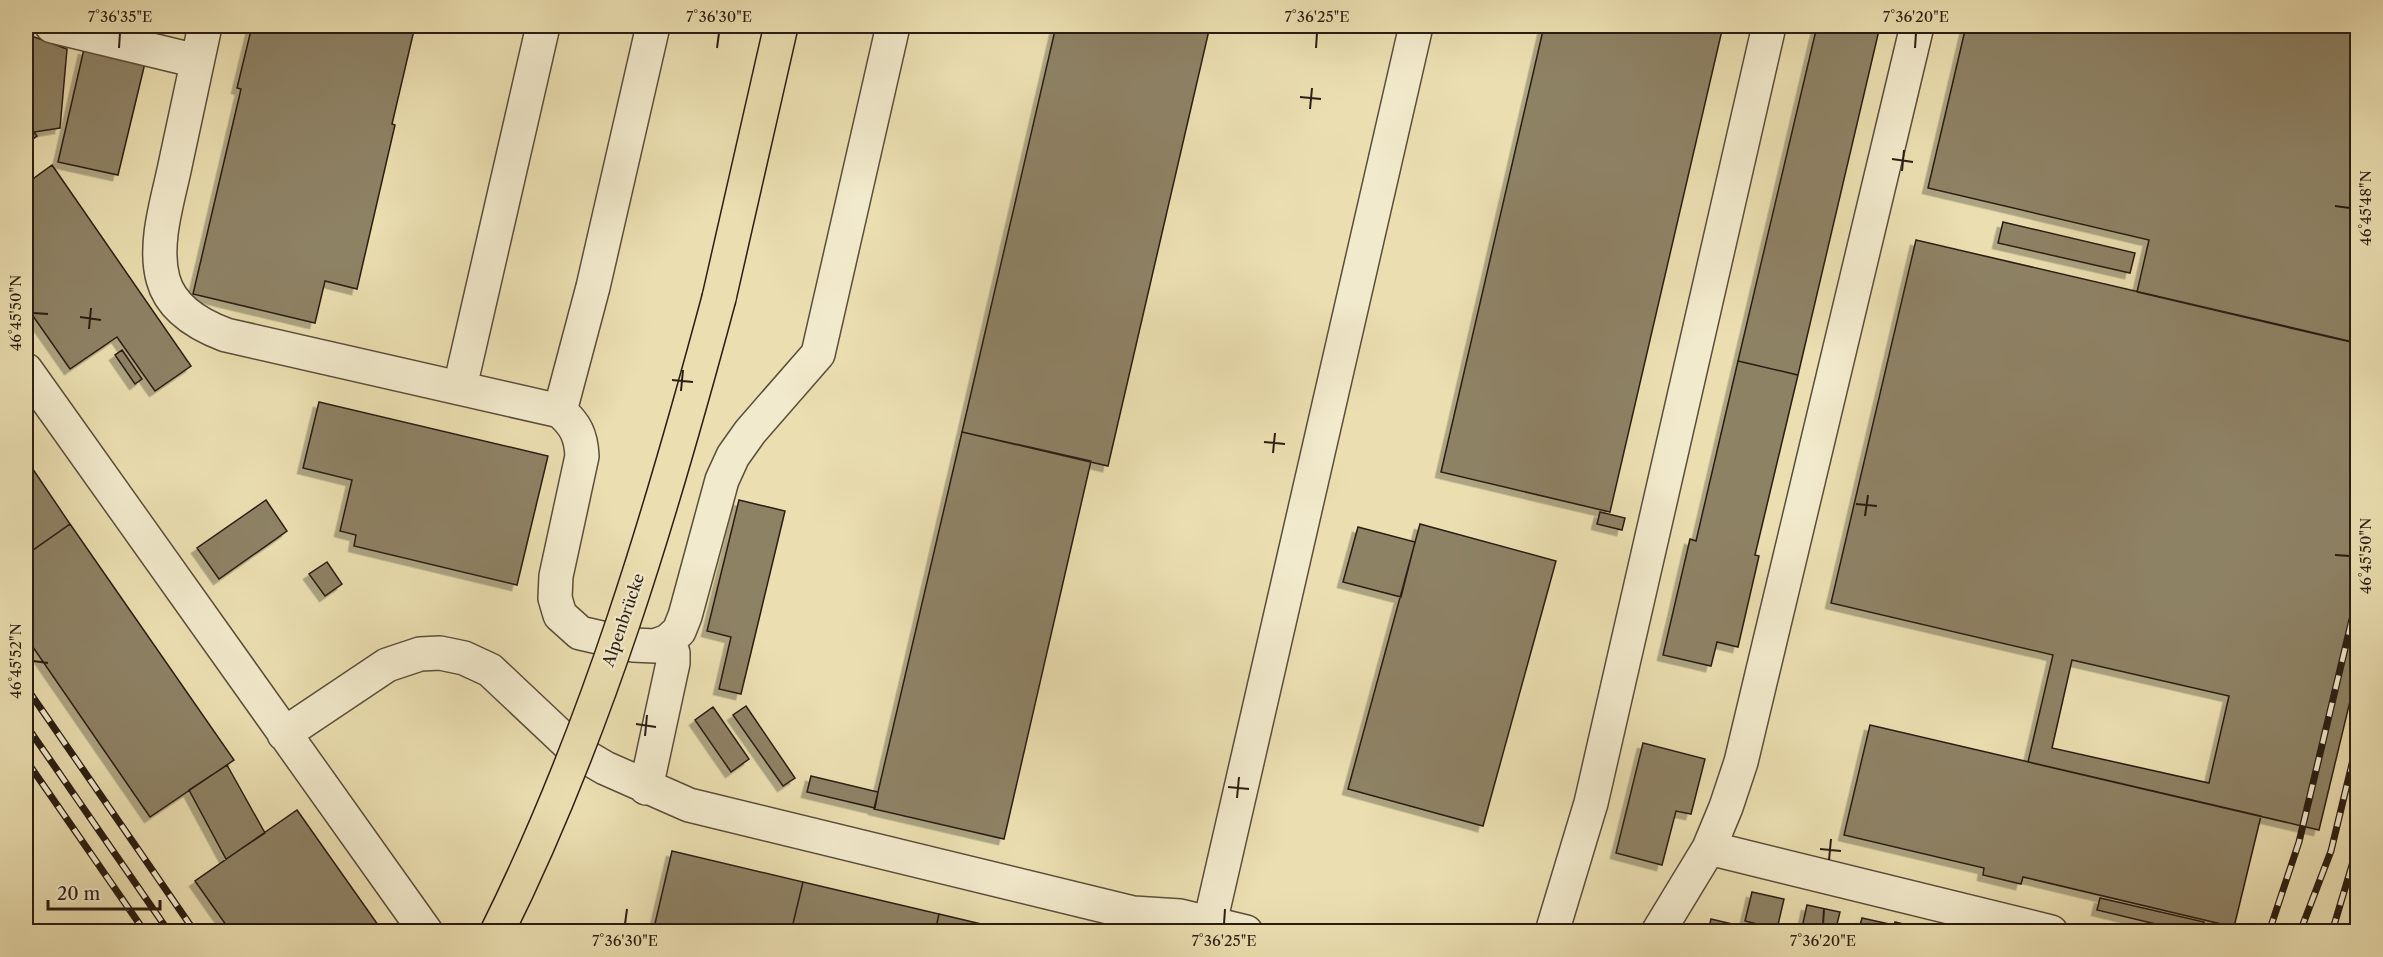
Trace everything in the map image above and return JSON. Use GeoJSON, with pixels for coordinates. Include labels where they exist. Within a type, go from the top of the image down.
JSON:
{"type":"FeatureCollection","features":[{"type":"Feature","properties":{"kind":"main road","name":"Alpenbrücke"},"geometry":{"type":"LineString","coordinates":[[497,932],[534,851],[601,686],[662,502],[719,298],[781,26]]}},
{"type":"Feature","properties":{"kind":"street"},"geometry":{"type":"LineString","coordinates":[[51,26],[198,61]]}},
{"type":"Feature","properties":{"kind":"street"},"geometry":{"type":"LineString","coordinates":[[205,26],[163,224],[163,279],[172,298],[185,314],[207,328],[225,335],[560,411],[574,423],[581,439],[582,456],[556,576],[555,598],[560,615],[580,633],[633,645],[655,646],[668,641],[679,631],[722,480],[733,456],[750,432],[818,354],[892,26]]}},
{"type":"Feature","properties":{"kind":"street"},"geometry":{"type":"LineString","coordinates":[[460,387],[543,26]]}},
{"type":"Feature","properties":{"kind":"street"},"geometry":{"type":"LineString","coordinates":[[560,411],[593,287],[653,26]]}},
{"type":"Feature","properties":{"kind":"street"},"geometry":{"type":"LineString","coordinates":[[1210,923],[1416,26]]}},
{"type":"Feature","properties":{"kind":"street"},"geometry":{"type":"LineString","coordinates":[[1552,932],[1591,803],[1769,26]]}},
{"type":"Feature","properties":{"kind":"street"},"geometry":{"type":"LineString","coordinates":[[1658,932],[1709,848],[1741,762],[1917,26]]}},
{"type":"Feature","properties":{"kind":"street"},"geometry":{"type":"LineString","coordinates":[[26,370],[426,932]]}},
{"type":"Feature","properties":{"kind":"street"},"geometry":{"type":"LineString","coordinates":[[646,788],[674,663],[668,641]]}},
{"type":"Feature","properties":{"kind":"street"},"geometry":{"type":"LineString","coordinates":[[284,734],[387,665],[420,654],[440,653],[464,658],[490,670],[576,751],[646,788],[689,805],[1122,910],[1180,916],[1246,932]]}},
{"type":"Feature","properties":{"kind":"street"},"geometry":{"type":"LineString","coordinates":[[1709,848],[2051,932]]}},
{"type":"Feature","properties":{"kind":"building"},"geometry":{"type":"Polygon","coordinates":[[[252,26],[415,26],[357,289],[325,281],[315,323],[193,294],[241,89],[237,88],[252,26]]]}},
{"type":"Feature","properties":{"kind":"building"},"geometry":{"type":"Polygon","coordinates":[[[1056,26],[1210,26],[1108,466],[962,432],[1056,26]]]}},
{"type":"Feature","properties":{"kind":"building"},"geometry":{"type":"Polygon","coordinates":[[[1544,26],[1723,26],[1610,512],[1441,472],[1544,26]]]}},
{"type":"Feature","properties":{"kind":"building"},"geometry":{"type":"Polygon","coordinates":[[[1817,26],[1880,26],[1798,375],[1738,361],[1817,26]]]}},
{"type":"Feature","properties":{"kind":"building"},"geometry":{"type":"Polygon","coordinates":[[[1966,26],[2358,26],[2355,343],[2137,292],[2149,240],[1928,188],[1966,26]]]}},
{"type":"Feature","properties":{"kind":"building"},"geometry":{"type":"Polygon","coordinates":[[[26,34],[67,49],[60,128],[34,132],[37,136],[26,144],[26,34]]]}},
{"type":"Feature","properties":{"kind":"building"},"geometry":{"type":"Polygon","coordinates":[[[84,49],[145,63],[118,175],[58,162],[84,49]]]}},
{"type":"Feature","properties":{"kind":"building"},"geometry":{"type":"Polygon","coordinates":[[[52,165],[191,366],[155,391],[117,337],[70,369],[26,306],[26,184],[52,165]]]}},
{"type":"Feature","properties":{"kind":"building"},"geometry":{"type":"Polygon","coordinates":[[[2003,222],[2135,253],[2130,273],[1998,243],[2003,222]]]}},
{"type":"Feature","properties":{"kind":"building"},"geometry":{"type":"Polygon","coordinates":[[[1916,240],[2358,343],[2358,668],[2319,830],[2028,762],[2053,655],[1831,603],[1916,240]],[[2072,660],[2052,748],[2209,783],[2229,696],[2072,660]]]}},
{"type":"Feature","properties":{"kind":"building"},"geometry":{"type":"Polygon","coordinates":[[[122,350],[142,379],[135,384],[115,355],[122,350]]]}},
{"type":"Feature","properties":{"kind":"building"},"geometry":{"type":"Polygon","coordinates":[[[1738,361],[1798,375],[1755,555],[1759,556],[1738,647],[1717,642],[1711,666],[1663,655],[1690,539],[1696,541],[1738,361]]]}},
{"type":"Feature","properties":{"kind":"building"},"geometry":{"type":"Polygon","coordinates":[[[319,402],[548,456],[517,585],[354,546],[356,535],[340,531],[352,480],[303,468],[319,402]]]}},
{"type":"Feature","properties":{"kind":"building"},"geometry":{"type":"Polygon","coordinates":[[[962,432],[1091,461],[1004,839],[874,809],[962,432]]]}},
{"type":"Feature","properties":{"kind":"building"},"geometry":{"type":"Polygon","coordinates":[[[26,459],[70,524],[26,555],[26,459]]]}},
{"type":"Feature","properties":{"kind":"building"},"geometry":{"type":"Polygon","coordinates":[[[266,500],[287,531],[219,579],[197,548],[266,500]]]}},
{"type":"Feature","properties":{"kind":"building"},"geometry":{"type":"Polygon","coordinates":[[[739,500],[785,511],[741,694],[719,689],[731,637],[707,631],[739,500]]]}},
{"type":"Feature","properties":{"kind":"building"},"geometry":{"type":"Polygon","coordinates":[[[1600,512],[1625,518],[1622,530],[1597,524],[1600,512]]]}},
{"type":"Feature","properties":{"kind":"building"},"geometry":{"type":"Polygon","coordinates":[[[70,524],[234,760],[150,817],[26,637],[26,555],[70,524]]]}},
{"type":"Feature","properties":{"kind":"building"},"geometry":{"type":"Polygon","coordinates":[[[1420,524],[1556,561],[1483,826],[1348,789],[1420,524]]]}},
{"type":"Feature","properties":{"kind":"building"},"geometry":{"type":"Polygon","coordinates":[[[1358,527],[1415,542],[1401,597],[1343,582],[1358,527]]]}},
{"type":"Feature","properties":{"kind":"building"},"geometry":{"type":"Polygon","coordinates":[[[327,562],[342,584],[325,596],[309,574],[327,562]]]}},
{"type":"Feature","properties":{"kind":"building"},"geometry":{"type":"Polygon","coordinates":[[[746,706],[795,778],[783,786],[733,715],[746,706]]]}},
{"type":"Feature","properties":{"kind":"building"},"geometry":{"type":"Polygon","coordinates":[[[713,707],[749,759],[731,772],[695,720],[713,707]]]}},
{"type":"Feature","properties":{"kind":"building"},"geometry":{"type":"Polygon","coordinates":[[[1870,725],[2261,816],[2234,927],[2023,877],[2021,884],[1983,875],[1984,868],[1844,835],[1870,725]]]}},
{"type":"Feature","properties":{"kind":"building"},"geometry":{"type":"Polygon","coordinates":[[[1643,743],[1705,759],[1691,814],[1676,811],[1662,865],[1616,853],[1643,743]]]}},
{"type":"Feature","properties":{"kind":"building"},"geometry":{"type":"Polygon","coordinates":[[[227,765],[265,833],[226,859],[189,790],[227,765]]]}},
{"type":"Feature","properties":{"kind":"building"},"geometry":{"type":"Polygon","coordinates":[[[811,776],[878,792],[875,808],[807,792],[811,776]]]}},
{"type":"Feature","properties":{"kind":"building"},"geometry":{"type":"Polygon","coordinates":[[[297,810],[383,932],[231,932],[195,881],[297,810]]]}},
{"type":"Feature","properties":{"kind":"building"},"geometry":{"type":"Polygon","coordinates":[[[672,851],[803,882],[791,932],[653,932],[672,851]]]}},
{"type":"Feature","properties":{"kind":"building"},"geometry":{"type":"Polygon","coordinates":[[[803,882],[939,914],[935,932],[791,932],[803,882]]]}},
{"type":"Feature","properties":{"kind":"building"},"geometry":{"type":"Polygon","coordinates":[[[1752,892],[1784,899],[1777,929],[1745,921],[1752,892]]]}},
{"type":"Feature","properties":{"kind":"building"},"geometry":{"type":"Polygon","coordinates":[[[2100,898],[2204,922],[2202,932],[2189,932],[2097,910],[2100,898]]]}},
{"type":"Feature","properties":{"kind":"building"},"geometry":{"type":"Polygon","coordinates":[[[1807,905],[1840,912],[1835,932],[1801,932],[1807,905]]]}},
{"type":"Feature","properties":{"kind":"building"},"geometry":{"type":"Polygon","coordinates":[[[939,914],[1015,932],[935,932],[939,914]]]}},
{"type":"Feature","properties":{"kind":"building"},"geometry":{"type":"Polygon","coordinates":[[[1862,918],[1894,925],[1893,932],[1858,932],[1862,918]]]}},
{"type":"Feature","properties":{"kind":"building"},"geometry":{"type":"Polygon","coordinates":[[[1711,919],[1766,932],[1708,932],[1711,919]]]}},
{"type":"Feature","properties":{"kind":"building"},"geometry":{"type":"Polygon","coordinates":[[[1895,922],[1916,927],[1915,932],[1893,932],[1895,922]]]}},
{"type":"Feature","properties":{"kind":"railway"},"geometry":{"type":"LineString","coordinates":[[2269,932],[2299,842],[2358,594]]}},
{"type":"Feature","properties":{"kind":"railway"},"geometry":{"type":"LineString","coordinates":[[26,687],[195,932]]}},
{"type":"Feature","properties":{"kind":"railway"},"geometry":{"type":"LineString","coordinates":[[26,725],[169,932]]}},
{"type":"Feature","properties":{"kind":"railway"},"geometry":{"type":"LineString","coordinates":[[2300,932],[2331,851],[2358,739]]}},
{"type":"Feature","properties":{"kind":"railway"},"geometry":{"type":"LineString","coordinates":[[26,760],[145,932]]}},
{"type":"Feature","properties":{"kind":"railway"},"geometry":{"type":"LineString","coordinates":[[2332,932],[2358,845]]}}]}
